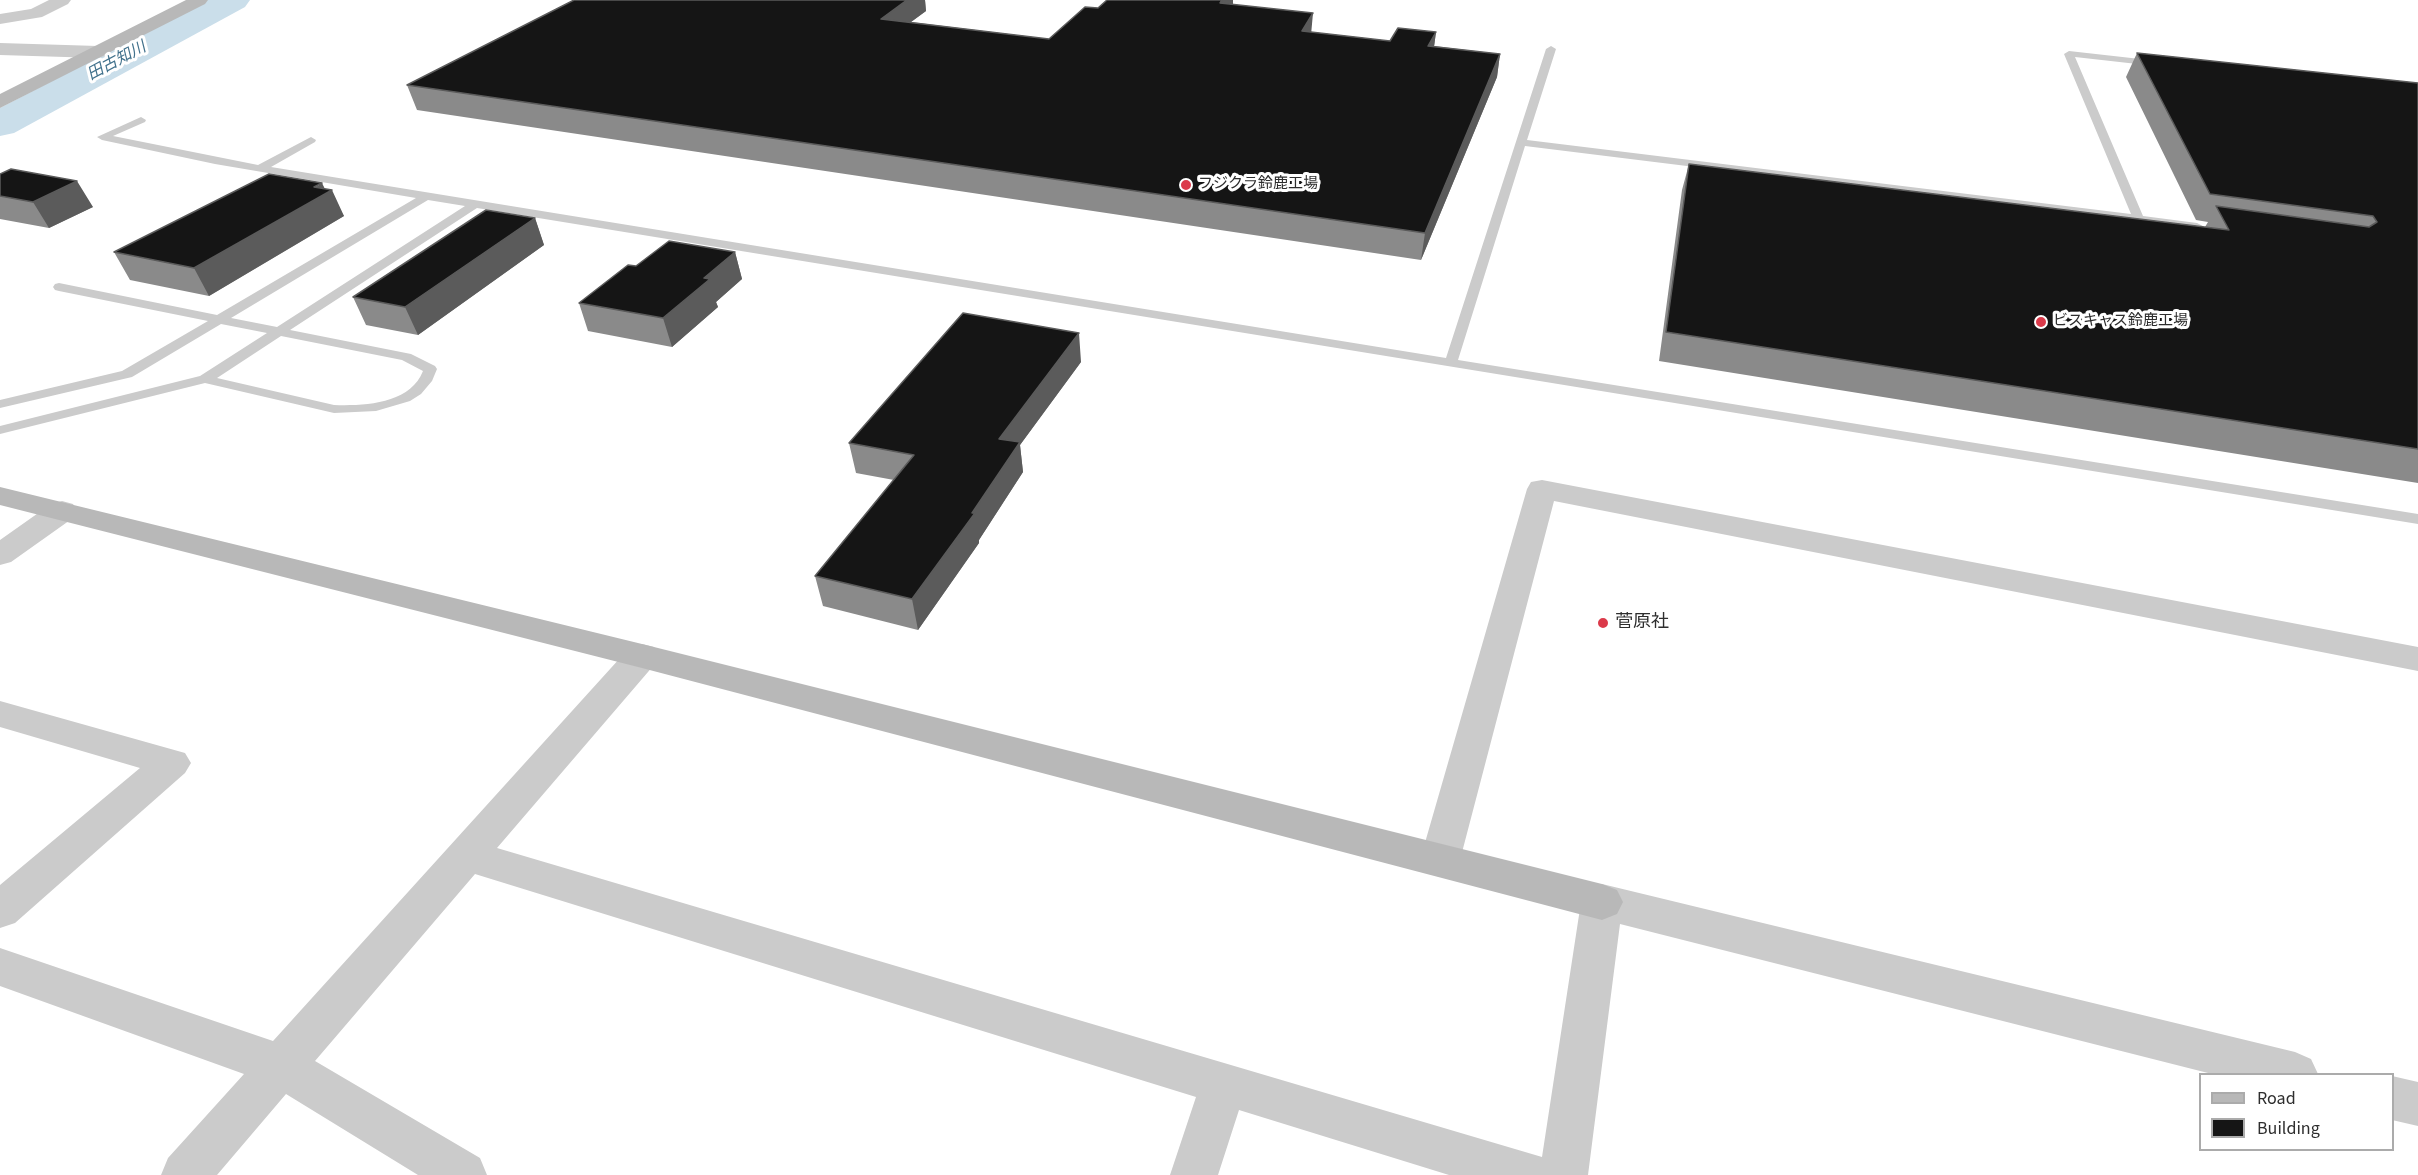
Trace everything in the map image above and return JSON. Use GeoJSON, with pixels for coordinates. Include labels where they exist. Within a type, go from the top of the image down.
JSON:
{"type":"FeatureCollection","features":[{"type":"Feature","properties":{"kind":"street"},"geometry":{"type":"LineString","coordinates":[[9,17],[36,13],[62,0]]}},
{"type":"Feature","properties":{"kind":"street"},"geometry":{"type":"LineString","coordinates":[[0,102],[199,0]]}},
{"type":"Feature","properties":{"kind":"street"},"geometry":{"type":"LineString","coordinates":[[7,49],[30,26],[9,17]]}},
{"type":"Feature","properties":{"kind":"street"},"geometry":{"type":"LineString","coordinates":[[7,49],[98,52]]}},
{"type":"Feature","properties":{"kind":"street"},"geometry":{"type":"LineString","coordinates":[[1440,860],[1542,489],[2418,659]]}},
{"type":"Feature","properties":{"kind":"street"},"geometry":{"type":"LineString","coordinates":[[0,496],[642,656],[1602,902],[2291,1073]]}},
{"type":"Feature","properties":{"kind":"street"},"geometry":{"type":"LineString","coordinates":[[0,555],[62,511]]}},
{"type":"Feature","properties":{"kind":"street"},"geometry":{"type":"LineString","coordinates":[[185,1175],[642,656]]}},
{"type":"Feature","properties":{"kind":"street"},"geometry":{"type":"LineString","coordinates":[[0,714],[172,763],[0,910]]}},
{"type":"Feature","properties":{"kind":"street"},"geometry":{"type":"LineString","coordinates":[[466,855],[1528,1175]]}},
{"type":"Feature","properties":{"kind":"street"},"geometry":{"type":"LineString","coordinates":[[1564,1175],[1602,902]]}},
{"type":"Feature","properties":{"kind":"street"},"geometry":{"type":"LineString","coordinates":[[0,967],[280,1065],[464,1175]]}},
{"type":"Feature","properties":{"kind":"street"},"geometry":{"type":"LineString","coordinates":[[1194,1175],[1224,1084]]}},
{"type":"Feature","properties":{"kind":"street"},"geometry":{"type":"LineString","coordinates":[[2394,1098],[2418,1104]]}},
{"type":"Feature","properties":{"kind":"lane"},"geometry":{"type":"LineString","coordinates":[[1451,362],[1551,49]]}},
{"type":"Feature","properties":{"kind":"lane"},"geometry":{"type":"LineString","coordinates":[[2138,218],[2069,54],[2162,64]]}},
{"type":"Feature","properties":{"kind":"lane"},"geometry":{"type":"LineString","coordinates":[[141,120],[102,137],[261,168],[476,204],[2418,519]]}},
{"type":"Feature","properties":{"kind":"lane"},"geometry":{"type":"LineString","coordinates":[[261,168],[311,140]]}},
{"type":"Feature","properties":{"kind":"lane"},"geometry":{"type":"LineString","coordinates":[[1521,142],[2206,228]]}},
{"type":"Feature","properties":{"kind":"lane"},"geometry":{"type":"LineString","coordinates":[[0,404],[127,374],[429,195]]}},
{"type":"Feature","properties":{"kind":"lane"},"geometry":{"type":"LineString","coordinates":[[0,430],[205,379],[476,204]]}},
{"type":"Feature","properties":{"kind":"lane"},"geometry":{"type":"LineString","coordinates":[[59,287],[406,357],[430,369],[428,378],[416,391],[376,407],[354,410],[334,409],[205,379]]}},
{"type":"Feature","properties":{"kind":"building","name":"フジクラ鈴鹿工場"},"geometry":{"type":"Polygon","coordinates":[[[574,0],[907,0],[881,19],[1049,39],[1085,7],[1098,8],[1107,0],[1222,0],[1220,3],[1313,13],[1302,31],[1390,41],[1398,28],[1436,32],[1428,46],[1500,54],[1425,233],[407,85],[574,0]]]}},
{"type":"Feature","properties":{"kind":"building","name":"ビスキャス鈴鹿工場"},"geometry":{"type":"Polygon","coordinates":[[[2137,53],[2418,83],[2418,449],[1666,332],[1689,164],[2229,230],[2216,206],[2369,227],[2377,222],[2373,216],[2210,194],[2137,53]]]}},
{"type":"Feature","properties":{"kind":"building"},"geometry":{"type":"Polygon","coordinates":[[[11,169],[77,181],[33,202],[0,196],[0,174],[11,169]]]}},
{"type":"Feature","properties":{"kind":"building"},"geometry":{"type":"Polygon","coordinates":[[[269,174],[322,183],[314,187],[332,190],[194,268],[114,252],[269,174]]]}},
{"type":"Feature","properties":{"kind":"building"},"geometry":{"type":"Polygon","coordinates":[[[486,210],[535,218],[405,307],[353,297],[486,210]]]}},
{"type":"Feature","properties":{"kind":"building"},"geometry":{"type":"Polygon","coordinates":[[[669,241],[735,252],[704,278],[710,279],[663,318],[579,303],[628,265],[636,266],[669,241]]]}},
{"type":"Feature","properties":{"kind":"building"},"geometry":{"type":"Polygon","coordinates":[[[963,313],[1079,333],[999,439],[1020,442],[972,513],[975,513],[912,599],[815,576],[914,455],[849,443],[963,313]]]}},
{"type":"Feature","properties":{"kind":"waterway","name":"田古知川"},"geometry":{"type":"LineString","coordinates":[[0,124],[233,0]]}},
{"type":"Feature","properties":{"kind":"place","name":"フジクラ鈴鹿工場"},"geometry":{"type":"Point","coordinates":[1186,185]}},
{"type":"Feature","properties":{"kind":"place","name":"ビスキャス鈴鹿工場"},"geometry":{"type":"Point","coordinates":[2041,322]}},
{"type":"Feature","properties":{"kind":"place","name":"菅原社"},"geometry":{"type":"Point","coordinates":[1603,623]}}]}
